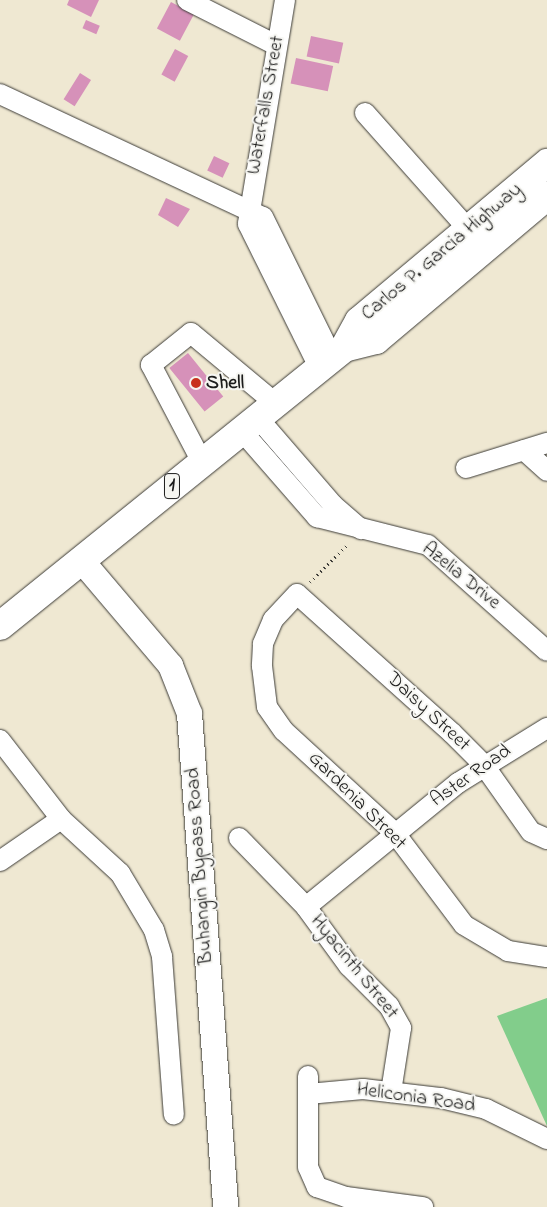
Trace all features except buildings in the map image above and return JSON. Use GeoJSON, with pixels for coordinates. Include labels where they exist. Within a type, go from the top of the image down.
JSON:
{"type":"FeatureCollection","features":[{"type":"Feature","properties":{"kind":"highway","name":"Carlos P. Garcia Highway"},"geometry":{"type":"LineString","coordinates":[[0,626],[331,357],[376,340],[477,239],[547,163]]}},
{"type":"Feature","properties":{"kind":"highway","name":"Carlos P. Garcia Highway"},"geometry":{"type":"LineString","coordinates":[[477,239],[547,196]]}},
{"type":"Feature","properties":{"kind":"main road","name":"Buhangin Bypass Road"},"geometry":{"type":"LineString","coordinates":[[82,560],[170,665],[189,713],[225,1207]]}},
{"type":"Feature","properties":{"kind":"street"},"geometry":{"type":"LineString","coordinates":[[187,0],[276,46]]}},
{"type":"Feature","properties":{"kind":"street","name":"Waterfalls Street"},"geometry":{"type":"LineString","coordinates":[[285,0],[248,224],[331,357]]}},
{"type":"Feature","properties":{"kind":"street"},"geometry":{"type":"LineString","coordinates":[[0,94],[249,211]]}},
{"type":"Feature","properties":{"kind":"street"},"geometry":{"type":"LineString","coordinates":[[365,113],[477,239]]}},
{"type":"Feature","properties":{"kind":"street"},"geometry":{"type":"LineString","coordinates":[[202,462],[151,365],[191,334],[314,484],[361,529]]}},
{"type":"Feature","properties":{"kind":"street","name":"Azelia Drive"},"geometry":{"type":"LineString","coordinates":[[258,417],[299,497],[323,522],[428,545],[547,651]]}},
{"type":"Feature","properties":{"kind":"street"},"geometry":{"type":"LineString","coordinates":[[466,468],[547,443]]}},
{"type":"Feature","properties":{"kind":"street"},"geometry":{"type":"LineString","coordinates":[[524,450],[547,471]]}},
{"type":"Feature","properties":{"kind":"street"},"geometry":{"type":"LineString","coordinates":[[299,497],[314,484]]}},
{"type":"Feature","properties":{"kind":"street","name":"Daisy Street"},"geometry":{"type":"LineString","coordinates":[[297,594],[483,764],[531,832],[547,839]]}},
{"type":"Feature","properties":{"kind":"street","name":"Gardenia Street"},"geometry":{"type":"LineString","coordinates":[[297,594],[266,631],[262,666],[267,707],[284,731],[394,832],[464,926],[508,951],[547,958]]}},
{"type":"Feature","properties":{"kind":"street","name":"Aster Road"},"geometry":{"type":"LineString","coordinates":[[306,906],[394,832],[483,764],[547,728]]}},
{"type":"Feature","properties":{"kind":"street"},"geometry":{"type":"LineString","coordinates":[[0,740],[61,819],[120,873],[154,930],[162,957],[174,1115]]}},
{"type":"Feature","properties":{"kind":"street"},"geometry":{"type":"LineString","coordinates":[[0,861],[61,819]]}},
{"type":"Feature","properties":{"kind":"street","name":"Hyacinth Street"},"geometry":{"type":"LineString","coordinates":[[239,838],[306,906],[349,966],[389,1006],[401,1028],[391,1092]]}},
{"type":"Feature","properties":{"kind":"street","name":"Heliconia Road"},"geometry":{"type":"LineString","coordinates":[[423,1207],[346,1197],[317,1187],[308,1167],[308,1085],[391,1092],[486,1109],[547,1139]]}},
{"type":"Feature","properties":{"kind":"path"},"geometry":{"type":"LineString","coordinates":[[297,594],[361,529]]}},
{"type":"Feature","properties":{"kind":"green space"},"geometry":{"type":"Polygon","coordinates":[[[547,998],[547,1126],[497,1016],[547,998]]]}},
{"type":"Feature","properties":{"kind":"place","name":"Shell"},"geometry":{"type":"Point","coordinates":[196,383]}}]}
